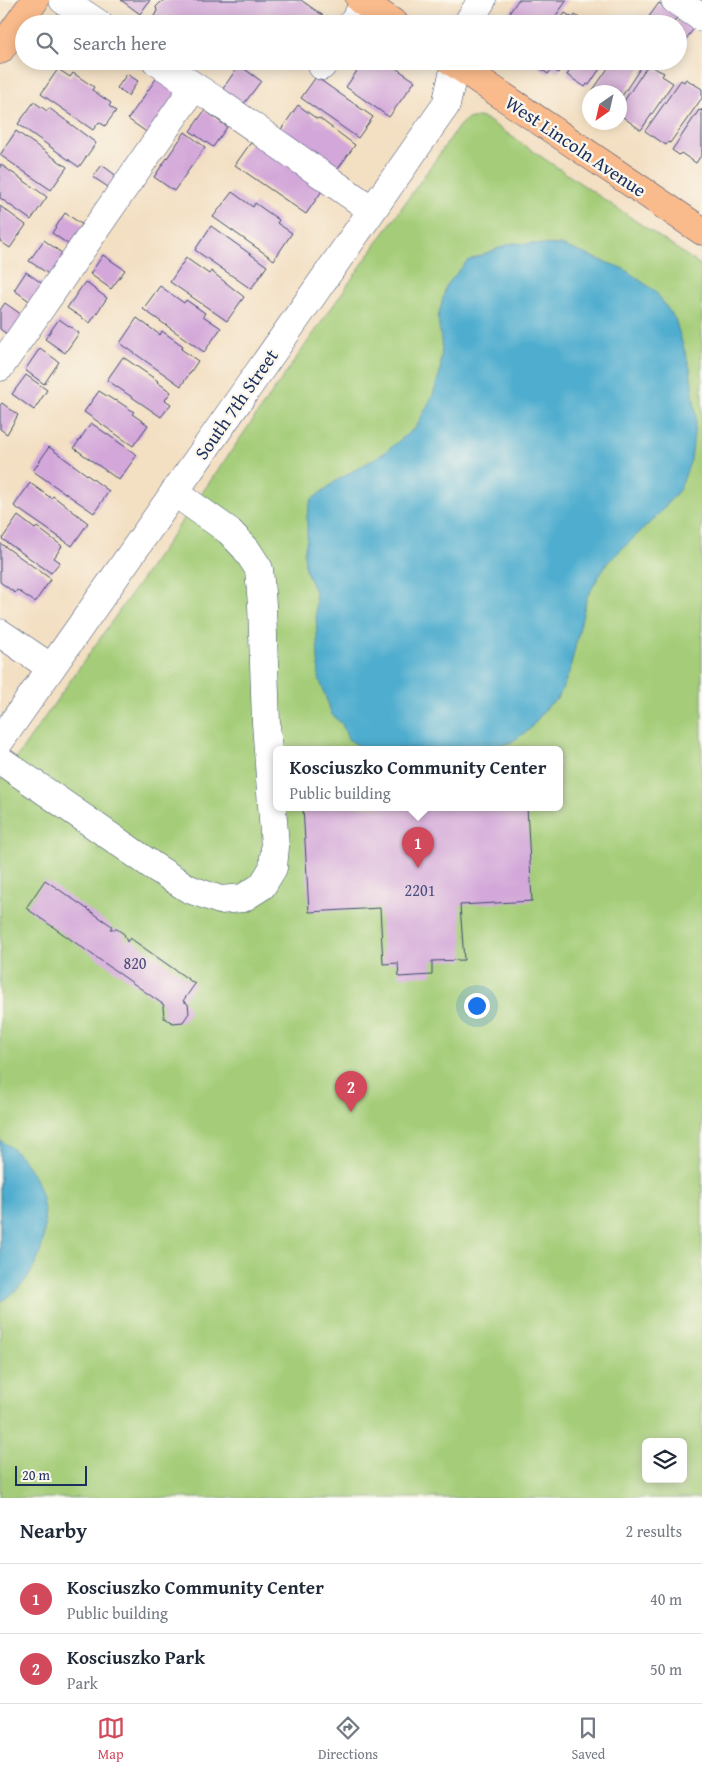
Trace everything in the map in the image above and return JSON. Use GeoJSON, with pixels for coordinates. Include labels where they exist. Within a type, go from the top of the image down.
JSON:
{"type":"FeatureCollection","features":[{"type":"Feature","properties":{"kind":"main road"},"geometry":{"type":"LineString","coordinates":[[24,15],[35,0]]}},
{"type":"Feature","properties":{"kind":"main road"},"geometry":{"type":"LineString","coordinates":[[359,9],[373,15]]}},
{"type":"Feature","properties":{"kind":"main road"},"geometry":{"type":"LineString","coordinates":[[0,50],[15,29]]}},
{"type":"Feature","properties":{"kind":"main road","name":"West Lincoln Avenue"},"geometry":{"type":"LineString","coordinates":[[466,70],[702,231]]}},
{"type":"Feature","properties":{"kind":"street"},"geometry":{"type":"LineString","coordinates":[[63,0],[86,15]]}},
{"type":"Feature","properties":{"kind":"street"},"geometry":{"type":"LineString","coordinates":[[473,15],[482,0]]}},
{"type":"Feature","properties":{"kind":"street"},"geometry":{"type":"LineString","coordinates":[[170,70],[372,210]]}},
{"type":"Feature","properties":{"kind":"street","name":"South 7th Street"},"geometry":{"type":"LineString","coordinates":[[0,741],[446,105],[453,70]]}},
{"type":"Feature","properties":{"kind":"street"},"geometry":{"type":"LineString","coordinates":[[0,367],[194,86]]}},
{"type":"Feature","properties":{"kind":"street"},"geometry":{"type":"LineString","coordinates":[[0,760],[188,889],[220,900],[243,898],[262,886],[273,868],[275,847],[266,723],[259,569],[246,549],[229,531],[174,492]]}},
{"type":"Feature","properties":{"kind":"street"},"geometry":{"type":"LineString","coordinates":[[0,633],[50,668]]}},
{"type":"Feature","properties":{"kind":"green space"},"geometry":{"type":"Polygon","coordinates":[[[478,117],[486,119],[702,266],[702,1498],[0,1498],[0,781],[459,126],[467,119],[478,117]]]}},
{"type":"Feature","properties":{"kind":"water"},"geometry":{"type":"Polygon","coordinates":[[[512,243],[561,245],[624,269],[655,291],[675,319],[690,368],[696,417],[691,460],[680,489],[655,518],[607,563],[587,597],[569,673],[558,698],[548,706],[529,730],[510,743],[496,746],[359,746],[348,739],[342,724],[332,715],[319,678],[315,592],[305,569],[304,553],[307,539],[307,515],[311,500],[336,481],[384,453],[416,427],[433,395],[440,372],[442,348],[438,318],[446,286],[467,261],[512,243]]]}},
{"type":"Feature","properties":{"kind":"water"},"geometry":{"type":"Polygon","coordinates":[[[0,1140],[19,1155],[33,1175],[42,1197],[45,1221],[42,1245],[34,1267],[20,1287],[0,1302],[0,1140]]]}},
{"type":"Feature","properties":{"kind":"building"},"geometry":{"type":"Polygon","coordinates":[[[121,0],[150,0],[140,14],[121,0]]]}},
{"type":"Feature","properties":{"kind":"building"},"geometry":{"type":"Polygon","coordinates":[[[164,0],[301,0],[322,15],[155,15],[157,11],[156,7],[164,0]]]}},
{"type":"Feature","properties":{"kind":"building"},"geometry":{"type":"Polygon","coordinates":[[[518,0],[567,0],[556,15],[508,15],[518,0]]]}},
{"type":"Feature","properties":{"kind":"building"},"geometry":{"type":"Polygon","coordinates":[[[659,3],[677,15],[650,15],[659,3]]]}},
{"type":"Feature","properties":{"kind":"building"},"geometry":{"type":"Polygon","coordinates":[[[687,21],[695,27],[687,38],[687,21]]]}},
{"type":"Feature","properties":{"kind":"building"},"geometry":{"type":"Polygon","coordinates":[[[57,70],[70,77],[73,73],[94,87],[92,90],[111,103],[109,106],[116,111],[105,126],[99,122],[93,130],[41,94],[57,70]]]}},
{"type":"Feature","properties":{"kind":"building"},"geometry":{"type":"Polygon","coordinates":[[[236,70],[246,70],[261,81],[243,105],[222,90],[236,70]]]}},
{"type":"Feature","properties":{"kind":"building"},"geometry":{"type":"Polygon","coordinates":[[[358,70],[398,70],[415,81],[389,117],[346,87],[358,70]]]}},
{"type":"Feature","properties":{"kind":"building"},"geometry":{"type":"Polygon","coordinates":[[[542,70],[551,70],[548,74],[542,70]]]}},
{"type":"Feature","properties":{"kind":"building"},"geometry":{"type":"Polygon","coordinates":[[[566,70],[599,70],[589,85],[582,85],[567,75],[569,72],[566,70]]]}},
{"type":"Feature","properties":{"kind":"building"},"geometry":{"type":"Polygon","coordinates":[[[607,70],[639,70],[627,88],[627,85],[596,85],[607,70]]]}},
{"type":"Feature","properties":{"kind":"building"},"geometry":{"type":"Polygon","coordinates":[[[645,70],[658,70],[664,73],[662,76],[673,83],[641,130],[627,120],[627,96],[645,70]]]}},
{"type":"Feature","properties":{"kind":"building"},"geometry":{"type":"Polygon","coordinates":[[[127,74],[138,81],[128,96],[117,88],[127,74]]]}},
{"type":"Feature","properties":{"kind":"building"},"geometry":{"type":"Polygon","coordinates":[[[158,76],[182,93],[152,136],[128,119],[158,76]]]}},
{"type":"Feature","properties":{"kind":"building"},"geometry":{"type":"Polygon","coordinates":[[[316,77],[373,117],[358,138],[301,98],[316,77]]]}},
{"type":"Feature","properties":{"kind":"building"},"geometry":{"type":"Polygon","coordinates":[[[686,79],[702,89],[702,98],[670,143],[668,142],[666,145],[645,131],[681,80],[684,82],[686,79]]]}},
{"type":"Feature","properties":{"kind":"building"},"geometry":{"type":"Polygon","coordinates":[[[34,102],[47,111],[49,108],[96,143],[79,167],[18,124],[34,102]]]}},
{"type":"Feature","properties":{"kind":"building"},"geometry":{"type":"Polygon","coordinates":[[[298,105],[355,145],[335,173],[278,134],[298,105]]]}},
{"type":"Feature","properties":{"kind":"building"},"geometry":{"type":"Polygon","coordinates":[[[702,109],[702,154],[696,163],[681,153],[679,155],[672,150],[699,110],[701,111],[702,109]]]}},
{"type":"Feature","properties":{"kind":"building"},"geometry":{"type":"Polygon","coordinates":[[[205,110],[227,127],[213,147],[190,131],[205,110]]]}},
{"type":"Feature","properties":{"kind":"building"},"geometry":{"type":"Polygon","coordinates":[[[16,131],[67,167],[51,190],[0,155],[16,131]]]}},
{"type":"Feature","properties":{"kind":"building"},"geometry":{"type":"Polygon","coordinates":[[[185,132],[205,147],[174,191],[154,177],[185,132]]]}},
{"type":"Feature","properties":{"kind":"building"},"geometry":{"type":"Polygon","coordinates":[[[252,141],[324,188],[306,214],[235,165],[252,141]]]}},
{"type":"Feature","properties":{"kind":"building"},"geometry":{"type":"Polygon","coordinates":[[[0,164],[47,197],[31,220],[0,198],[0,164]]]}},
{"type":"Feature","properties":{"kind":"building"},"geometry":{"type":"Polygon","coordinates":[[[102,165],[122,180],[114,191],[93,177],[102,165]]]}},
{"type":"Feature","properties":{"kind":"building"},"geometry":{"type":"Polygon","coordinates":[[[232,192],[253,207],[255,203],[279,220],[277,223],[292,233],[274,260],[213,217],[232,192]]]}},
{"type":"Feature","properties":{"kind":"building"},"geometry":{"type":"Polygon","coordinates":[[[0,206],[26,225],[10,248],[0,241],[0,206]]]}},
{"type":"Feature","properties":{"kind":"building"},"geometry":{"type":"Polygon","coordinates":[[[65,213],[86,227],[72,247],[52,233],[65,213]]]}},
{"type":"Feature","properties":{"kind":"building"},"geometry":{"type":"Polygon","coordinates":[[[211,226],[267,266],[251,289],[195,250],[211,226]]]}},
{"type":"Feature","properties":{"kind":"building"},"geometry":{"type":"Polygon","coordinates":[[[44,240],[67,257],[53,277],[29,261],[44,240]]]}},
{"type":"Feature","properties":{"kind":"building"},"geometry":{"type":"Polygon","coordinates":[[[103,255],[125,270],[111,289],[90,274],[103,255]]]}},
{"type":"Feature","properties":{"kind":"building"},"geometry":{"type":"Polygon","coordinates":[[[186,258],[209,274],[211,271],[244,297],[227,321],[170,282],[186,258]]]}},
{"type":"Feature","properties":{"kind":"building"},"geometry":{"type":"Polygon","coordinates":[[[26,272],[47,287],[35,305],[14,290],[26,272]]]}},
{"type":"Feature","properties":{"kind":"building"},"geometry":{"type":"Polygon","coordinates":[[[85,282],[107,298],[90,323],[67,308],[85,282]]]}},
{"type":"Feature","properties":{"kind":"building"},"geometry":{"type":"Polygon","coordinates":[[[160,286],[184,303],[186,300],[205,313],[203,316],[221,328],[204,352],[143,309],[160,286]]]}},
{"type":"Feature","properties":{"kind":"building"},"geometry":{"type":"Polygon","coordinates":[[[5,303],[25,317],[11,337],[0,329],[0,310],[5,303]]]}},
{"type":"Feature","properties":{"kind":"building"},"geometry":{"type":"Polygon","coordinates":[[[137,318],[160,335],[162,331],[183,346],[181,349],[198,361],[181,386],[120,343],[137,318]]]}},
{"type":"Feature","properties":{"kind":"building"},"geometry":{"type":"Polygon","coordinates":[[[59,319],[79,333],[65,353],[45,339],[59,319]]]}},
{"type":"Feature","properties":{"kind":"building"},"geometry":{"type":"Polygon","coordinates":[[[40,348],[59,362],[44,384],[25,370],[40,348]]]}},
{"type":"Feature","properties":{"kind":"building"},"geometry":{"type":"Polygon","coordinates":[[[123,357],[171,392],[165,400],[171,404],[161,417],[107,380],[123,357]]]}},
{"type":"Feature","properties":{"kind":"building"},"geometry":{"type":"Polygon","coordinates":[[[26,375],[47,390],[34,410],[12,394],[26,375]]]}},
{"type":"Feature","properties":{"kind":"building"},"geometry":{"type":"Polygon","coordinates":[[[99,391],[134,412],[132,414],[148,425],[133,446],[84,412],[99,391]]]}},
{"type":"Feature","properties":{"kind":"building"},"geometry":{"type":"Polygon","coordinates":[[[2,403],[18,415],[7,434],[0,429],[0,405],[2,403]]]}},
{"type":"Feature","properties":{"kind":"building"},"geometry":{"type":"Polygon","coordinates":[[[91,423],[137,455],[119,480],[74,448],[91,423]]]}},
{"type":"Feature","properties":{"kind":"building"},"geometry":{"type":"Polygon","coordinates":[[[49,447],[109,491],[94,513],[33,471],[49,447]]]}},
{"type":"Feature","properties":{"kind":"building"},"geometry":{"type":"Polygon","coordinates":[[[30,483],[51,498],[53,496],[88,523],[72,546],[14,506],[30,483]]]}},
{"type":"Feature","properties":{"kind":"building"},"geometry":{"type":"Polygon","coordinates":[[[18,516],[35,529],[37,527],[62,546],[54,558],[60,562],[51,573],[2,539],[18,516]]]}},
{"type":"Feature","properties":{"kind":"building"},"geometry":{"type":"Polygon","coordinates":[[[0,543],[51,579],[35,602],[17,590],[15,593],[0,582],[0,543]]]}},
{"type":"Feature","properties":{"kind":"building"},"geometry":{"type":"Polygon","coordinates":[[[303,811],[527,811],[532,901],[460,905],[464,960],[432,961],[432,975],[399,977],[398,963],[383,964],[380,908],[309,912],[303,811]]]}},
{"type":"Feature","properties":{"kind":"building"},"geometry":{"type":"Polygon","coordinates":[[[45,880],[112,926],[110,929],[117,929],[124,934],[127,942],[130,938],[195,984],[183,1001],[188,1004],[189,1013],[183,1022],[173,1023],[164,1018],[164,1005],[26,908],[45,880]]]}},
{"type":"Feature","properties":{"kind":"place","name":"Kosciuszko Community Center"},"geometry":{"type":"Point","coordinates":[418,868]}},
{"type":"Feature","properties":{"kind":"place","name":"Kosciuszko Park"},"geometry":{"type":"Point","coordinates":[351,1112]}}]}
